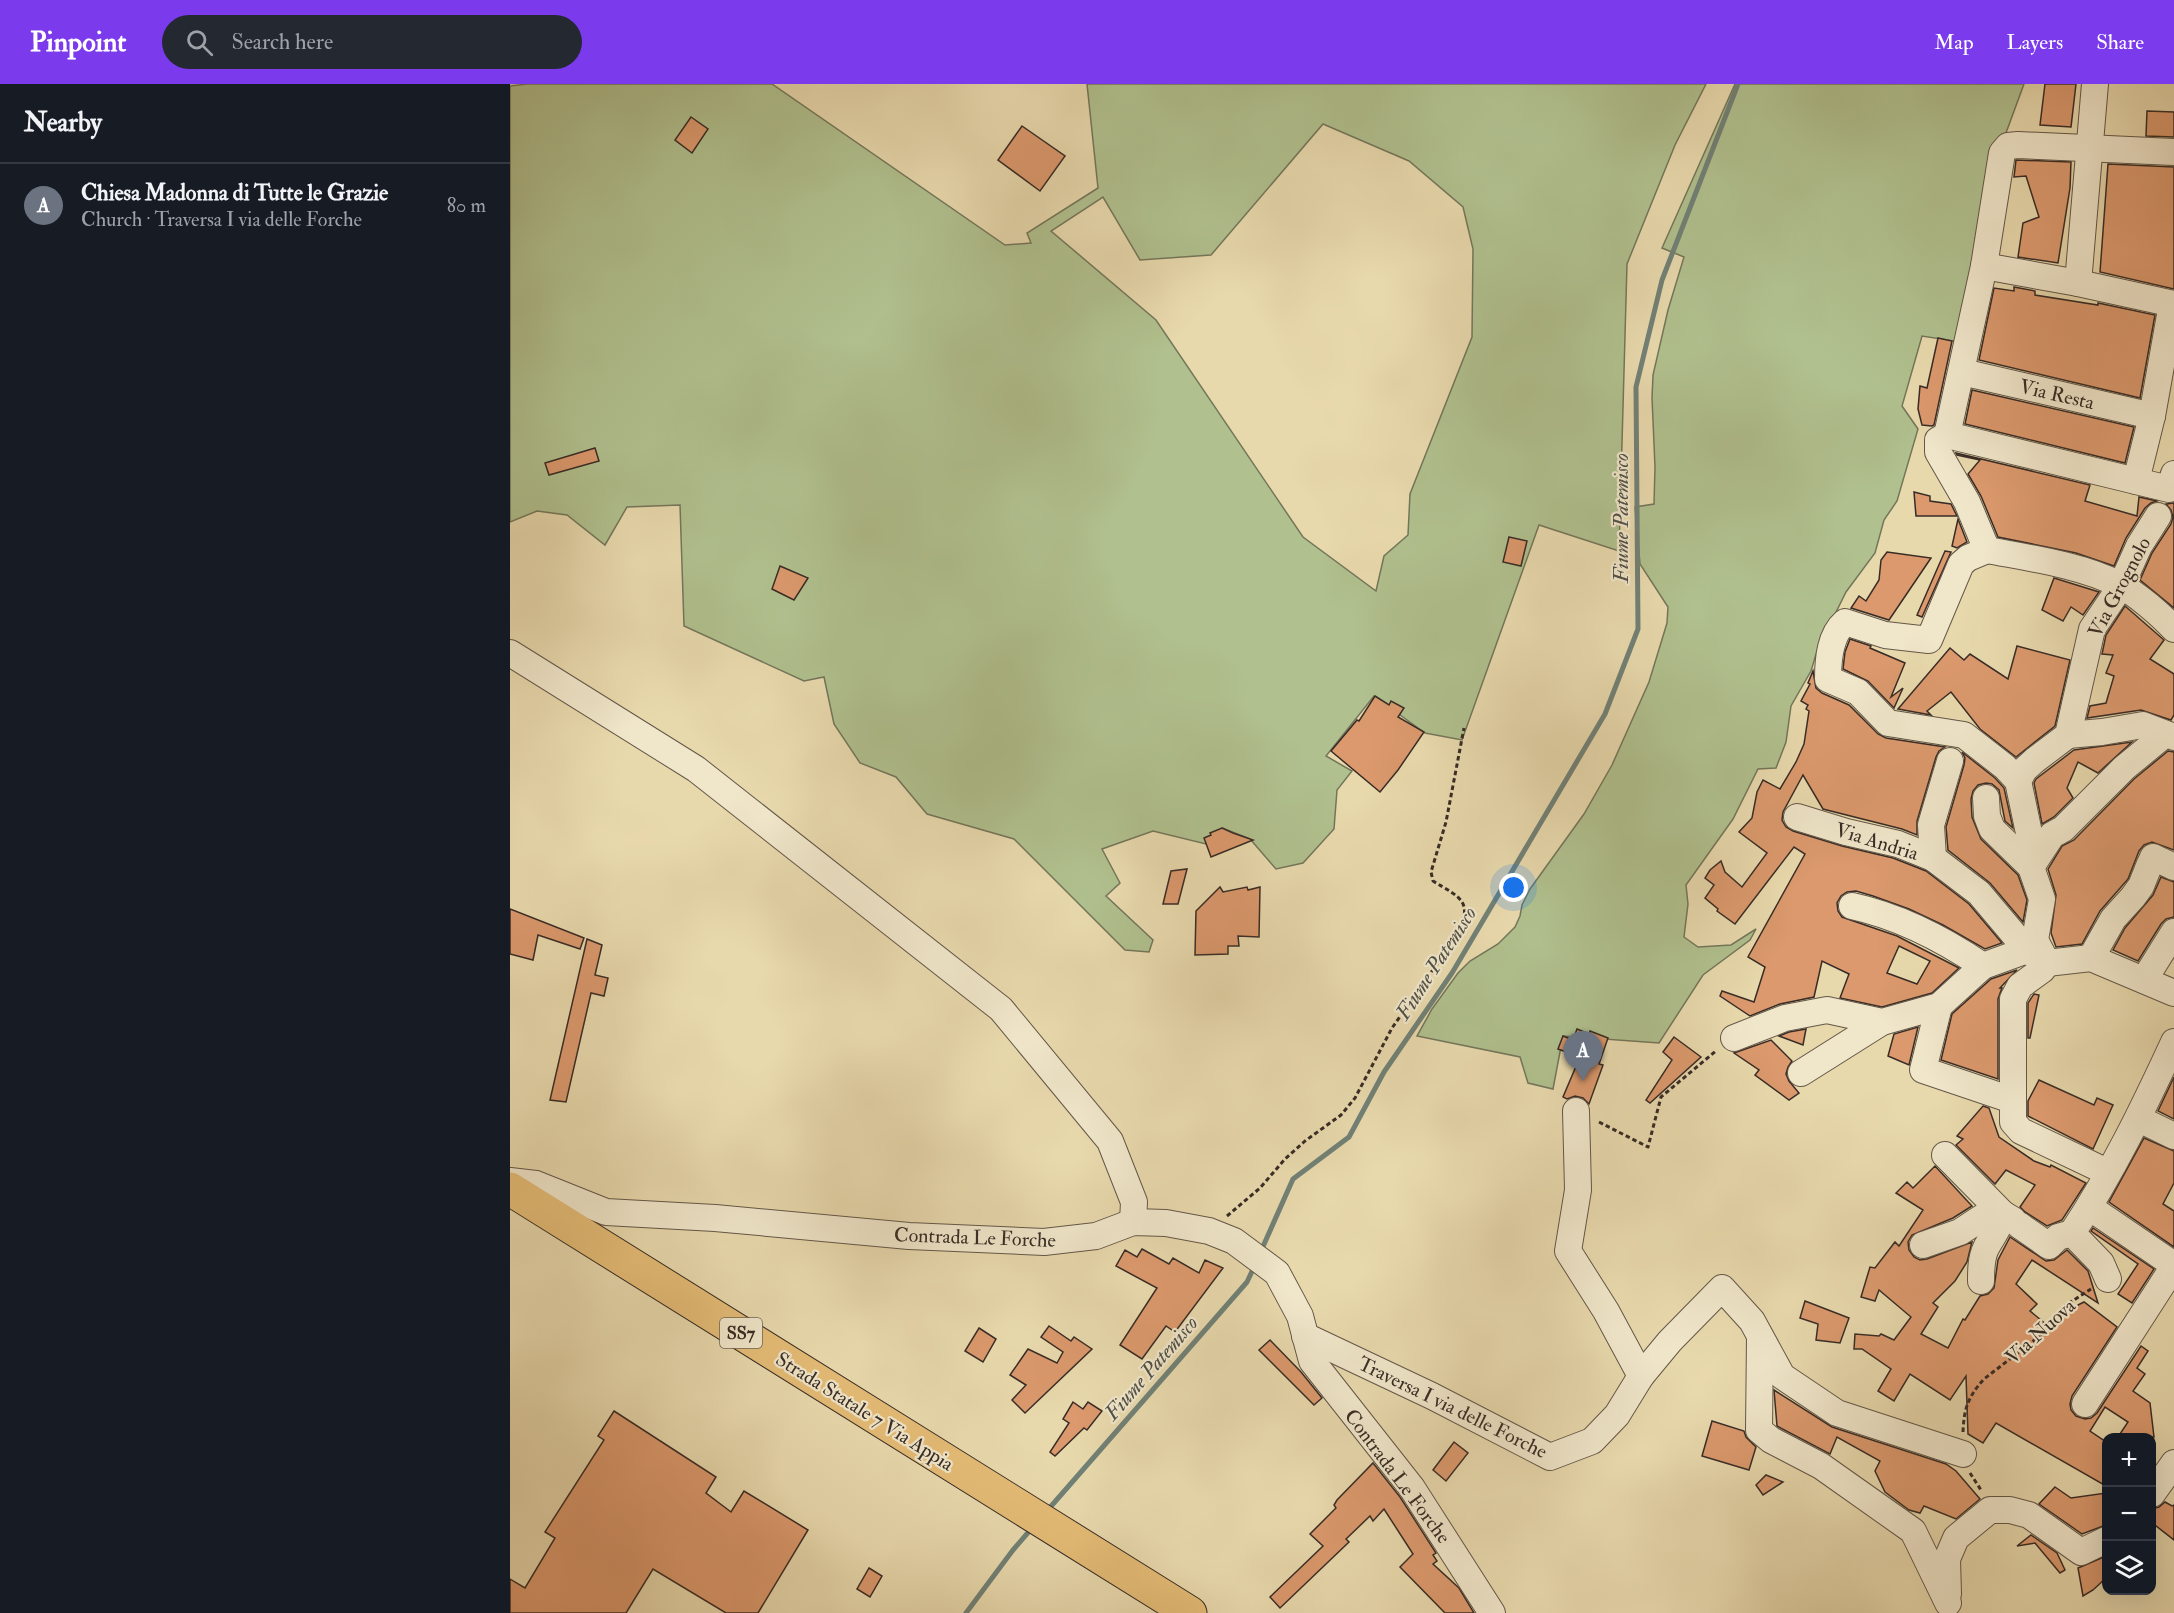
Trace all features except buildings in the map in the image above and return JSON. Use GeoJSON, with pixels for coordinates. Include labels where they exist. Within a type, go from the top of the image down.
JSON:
{"type":"FeatureCollection","features":[{"type":"Feature","properties":{"kind":"main road","name":"Strada Statale 7 Via Appia"},"geometry":{"type":"LineString","coordinates":[[510,1189],[1190,1613]]}},
{"type":"Feature","properties":{"kind":"street"},"geometry":{"type":"LineString","coordinates":[[2078,283],[2095,84]]}},
{"type":"Feature","properties":{"kind":"street"},"geometry":{"type":"LineString","coordinates":[[1947,435],[1984,266],[2002,153],[2008,146],[2018,145],[2174,152]]}},
{"type":"Feature","properties":{"kind":"street"},"geometry":{"type":"LineString","coordinates":[[1984,266],[2078,283],[2173,304],[2152,416],[2136,481]]}},
{"type":"Feature","properties":{"kind":"street","name":"Via Resta"},"geometry":{"type":"LineString","coordinates":[[1962,372],[2152,416]]}},
{"type":"Feature","properties":{"kind":"street"},"geometry":{"type":"LineString","coordinates":[[1987,550],[1966,502],[1938,452],[1938,440],[1947,435],[2136,481],[2167,497]]}},
{"type":"Feature","properties":{"kind":"street","name":"Via Grognolo"},"geometry":{"type":"LineString","coordinates":[[2068,735],[2092,629],[2121,586],[2139,546],[2167,497]]}},
{"type":"Feature","properties":{"kind":"street"},"geometry":{"type":"LineString","coordinates":[[2107,1172],[2021,1131],[2013,1122],[2013,999],[2020,986],[2042,970],[2037,957],[2036,940],[2042,899],[2031,867],[2029,833],[2018,781],[2005,767],[1964,735],[1888,723],[1858,692],[1828,679],[1828,663],[1836,630],[1845,622],[1886,635],[1929,640],[1961,564],[1968,558],[1987,550],[2092,574],[2121,586],[2166,620],[2174,629]]}},
{"type":"Feature","properties":{"kind":"street"},"geometry":{"type":"LineString","coordinates":[[510,653],[696,769],[1001,1009],[1110,1141],[1134,1202],[1133,1222]]}},
{"type":"Feature","properties":{"kind":"street"},"geometry":{"type":"LineString","coordinates":[[2018,781],[2024,770],[2068,735],[2143,725],[2169,736]]}},
{"type":"Feature","properties":{"kind":"street"},"geometry":{"type":"LineString","coordinates":[[2031,867],[2052,835],[2063,830],[2124,768],[2169,736]]}},
{"type":"Feature","properties":{"kind":"street"},"geometry":{"type":"LineString","coordinates":[[1933,858],[1931,825],[1950,761]]}},
{"type":"Feature","properties":{"kind":"street"},"geometry":{"type":"LineString","coordinates":[[1986,798],[1987,816],[1992,829],[2031,867]]}},
{"type":"Feature","properties":{"kind":"street","name":"Via Andria"},"geometry":{"type":"LineString","coordinates":[[1797,817],[1846,832],[1898,844],[1933,858],[1979,893],[2037,957]]}},
{"type":"Feature","properties":{"kind":"street"},"geometry":{"type":"LineString","coordinates":[[2091,958],[2113,919],[2158,866]]}},
{"type":"Feature","properties":{"kind":"street"},"geometry":{"type":"LineString","coordinates":[[1852,906],[1881,912],[1951,945],[1983,966]]}},
{"type":"Feature","properties":{"kind":"street"},"geometry":{"type":"LineString","coordinates":[[2144,980],[2174,932]]}},
{"type":"Feature","properties":{"kind":"street"},"geometry":{"type":"LineString","coordinates":[[1801,1073],[1882,1022],[1939,1006],[1983,966],[2037,957],[2091,958],[2174,993]]}},
{"type":"Feature","properties":{"kind":"street"},"geometry":{"type":"LineString","coordinates":[[1939,1006],[1923,1070],[2012,1100]]}},
{"type":"Feature","properties":{"kind":"street"},"geometry":{"type":"LineString","coordinates":[[1734,1038],[1785,1018],[1827,1010],[1882,1022]]}},
{"type":"Feature","properties":{"kind":"street"},"geometry":{"type":"LineString","coordinates":[[1944,1155],[2013,1220],[2049,1246],[2058,1237],[2072,1233],[2089,1207],[2139,1119],[2174,1042]]}},
{"type":"Feature","properties":{"kind":"street"},"geometry":{"type":"LineString","coordinates":[[1575,1111],[1578,1190],[1568,1251],[1606,1311],[1641,1376]]}},
{"type":"Feature","properties":{"kind":"street"},"geometry":{"type":"LineString","coordinates":[[2139,1119],[2174,1136]]}},
{"type":"Feature","properties":{"kind":"street","name":"Contrada Le Forche"},"geometry":{"type":"LineString","coordinates":[[510,1181],[536,1184],[606,1212],[715,1218],[909,1236],[1044,1242],[1096,1236],[1133,1222],[1166,1223],[1209,1231],[1234,1242],[1277,1273],[1300,1316],[1312,1361],[1412,1488],[1492,1613]]}},
{"type":"Feature","properties":{"kind":"street"},"geometry":{"type":"LineString","coordinates":[[2085,1404],[2174,1266],[2089,1207]]}},
{"type":"Feature","properties":{"kind":"street"},"geometry":{"type":"LineString","coordinates":[[1923,1245],[1960,1232],[1986,1215],[2013,1220]]}},
{"type":"Feature","properties":{"kind":"street"},"geometry":{"type":"LineString","coordinates":[[1981,1281],[1985,1249],[2001,1226],[2013,1220]]}},
{"type":"Feature","properties":{"kind":"street"},"geometry":{"type":"LineString","coordinates":[[2072,1233],[2101,1263],[2108,1279]]}},
{"type":"Feature","properties":{"kind":"street","name":"Traversa I via delle Forche"},"geometry":{"type":"LineString","coordinates":[[1305,1336],[1432,1396],[1550,1457],[1592,1441],[1617,1415],[1641,1376],[1670,1341],[1722,1288],[1752,1321],[1782,1376],[1838,1413],[1963,1454]]}},
{"type":"Feature","properties":{"kind":"street"},"geometry":{"type":"LineString","coordinates":[[1760,1337],[1758,1430],[1771,1440],[1821,1466],[1913,1531],[1948,1608]]}},
{"type":"Feature","properties":{"kind":"street"},"geometry":{"type":"LineString","coordinates":[[2156,1487],[2174,1463]]}},
{"type":"Feature","properties":{"kind":"street"},"geometry":{"type":"LineString","coordinates":[[1948,1608],[1947,1559],[1956,1538],[1990,1510],[2010,1510],[2029,1515],[2081,1552],[2104,1541]]}},
{"type":"Feature","properties":{"kind":"path"},"geometry":{"type":"LineString","coordinates":[[1209,1231],[1260,1188],[1285,1159],[1305,1141],[1341,1115],[1355,1098],[1392,1028],[1458,934],[1466,917],[1464,906],[1458,896],[1433,881],[1431,872],[1446,822],[1464,728]]}},
{"type":"Feature","properties":{"kind":"path"},"geometry":{"type":"LineString","coordinates":[[1575,1111],[1648,1147],[1664,1092],[1673,1088],[1734,1038]]}},
{"type":"Feature","properties":{"kind":"path","name":"Via Nuova"},"geometry":{"type":"LineString","coordinates":[[1990,1510],[1978,1485],[1966,1469],[1963,1454],[1964,1410],[1976,1388],[1984,1379],[2041,1335],[2066,1305],[2108,1279]]}},
{"type":"Feature","properties":{"kind":"green space"},"geometry":{"type":"Polygon","coordinates":[[[527,84],[772,84],[1005,245],[1031,243],[1027,233],[1098,188],[1087,84],[1706,84],[1675,145],[1627,264],[1619,551],[1539,525],[1462,740],[1425,733],[1374,696],[1326,756],[1352,771],[1337,790],[1334,829],[1303,863],[1276,869],[1250,839],[1222,828],[1206,844],[1153,831],[1102,849],[1120,883],[1106,896],[1153,940],[1149,952],[1125,950],[1014,839],[927,814],[896,777],[860,763],[834,724],[824,677],[804,681],[684,626],[680,505],[627,507],[605,545],[567,515],[537,511],[510,522],[510,86],[527,84]],[[1323,124],[1211,255],[1140,260],[1103,197],[1051,231],[1156,320],[1303,537],[1376,591],[1384,556],[1408,535],[1410,494],[1472,337],[1473,249],[1463,207],[1409,161],[1323,124]]]}},
{"type":"Feature","properties":{"kind":"green space"},"geometry":{"type":"Polygon","coordinates":[[[1735,84],[2024,84],[1996,160],[1960,342],[1922,336],[1902,406],[1918,429],[1897,501],[1884,520],[1875,553],[1846,592],[1817,651],[1811,671],[1791,706],[1786,742],[1776,768],[1758,769],[1733,819],[1686,885],[1688,904],[1684,937],[1698,947],[1731,945],[1756,929],[1750,940],[1703,975],[1659,1043],[1563,1036],[1553,1089],[1528,1083],[1520,1057],[1417,1036],[1432,1009],[1458,973],[1470,961],[1498,944],[1515,927],[1530,889],[1584,814],[1612,765],[1649,682],[1667,623],[1668,607],[1640,564],[1635,507],[1654,504],[1653,375],[1668,310],[1684,257],[1662,248],[1735,84]]]}},
{"type":"Feature","properties":{"kind":"waterway","name":"Fiume Patemisco"},"geometry":{"type":"LineString","coordinates":[[1261,1251],[1293,1179],[1349,1137],[1384,1072],[1452,973],[1605,714],[1638,629],[1636,387],[1662,280],[1738,84]]}},
{"type":"Feature","properties":{"kind":"waterway","name":"Fiume Patemisco"},"geometry":{"type":"LineString","coordinates":[[1046,1512],[1247,1282],[1255,1265]]}},
{"type":"Feature","properties":{"kind":"waterway","name":"Fiume Patemisco"},"geometry":{"type":"LineString","coordinates":[[966,1613],[1032,1528]]}},
{"type":"Feature","properties":{"kind":"place","name":"Chiesa Madonna di Tutte le Grazie"},"geometry":{"type":"Point","coordinates":[1583,1081]}}]}
